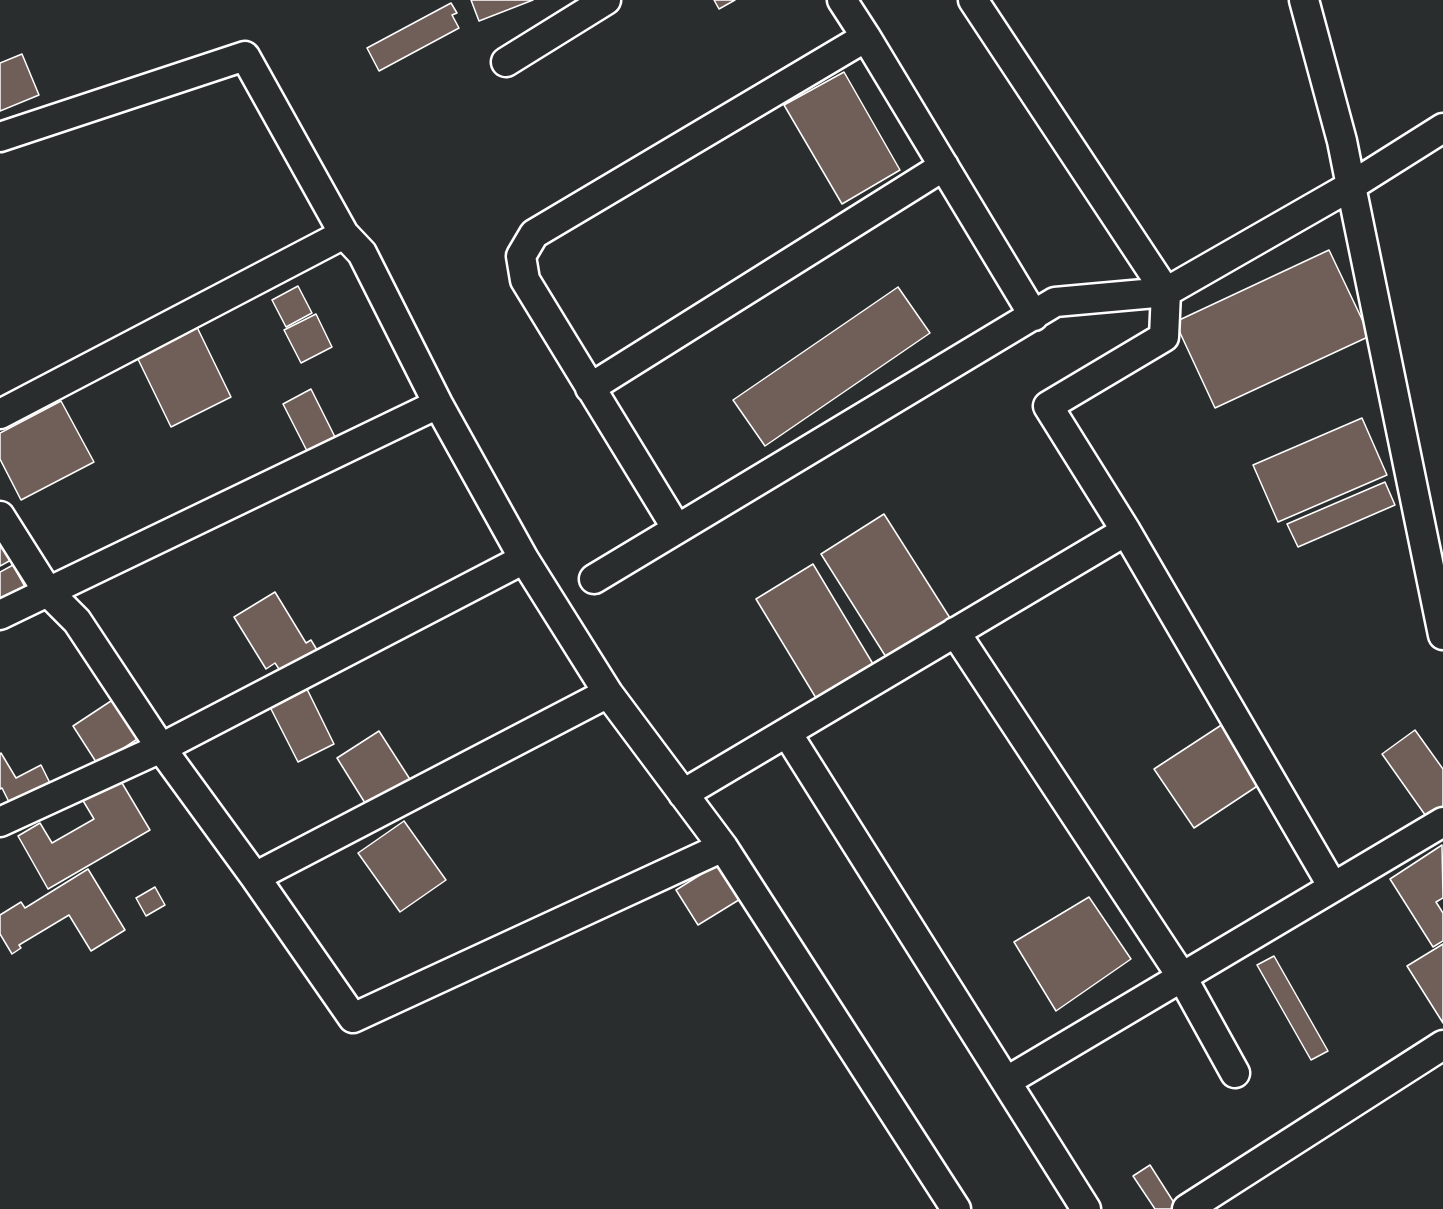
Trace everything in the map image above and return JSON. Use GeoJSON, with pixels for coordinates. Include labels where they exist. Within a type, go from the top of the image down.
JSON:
{"type":"FeatureCollection","features":[{"type":"Feature","properties":{"kind":"street"},"geometry":{"type":"LineString","coordinates":[[842,0],[1034,316]]}},
{"type":"Feature","properties":{"kind":"street"},"geometry":{"type":"LineString","coordinates":[[974,0],[1166,292],[1164,337],[1048,406],[1126,531],[1333,887]]}},
{"type":"Feature","properties":{"kind":"street"},"geometry":{"type":"LineString","coordinates":[[1304,0],[1342,141],[1443,635]]}},
{"type":"Feature","properties":{"kind":"street"},"geometry":{"type":"LineString","coordinates":[[506,62],[602,1]]}},
{"type":"Feature","properties":{"kind":"street"},"geometry":{"type":"LineString","coordinates":[[676,529],[525,280],[520,256],[534,234],[866,38]]}},
{"type":"Feature","properties":{"kind":"street"},"geometry":{"type":"LineString","coordinates":[[0,137],[245,56],[344,234],[362,253],[438,404],[524,559],[608,693],[723,847],[956,1209]]}},
{"type":"Feature","properties":{"kind":"street"},"geometry":{"type":"LineString","coordinates":[[594,579],[1055,302],[1166,292],[1351,186],[1443,128]]}},
{"type":"Feature","properties":{"kind":"street"},"geometry":{"type":"LineString","coordinates":[[590,388],[944,166]]}},
{"type":"Feature","properties":{"kind":"street"},"geometry":{"type":"LineString","coordinates":[[0,414],[344,234]]}},
{"type":"Feature","properties":{"kind":"street"},"geometry":{"type":"LineString","coordinates":[[0,615],[438,404]]}},
{"type":"Feature","properties":{"kind":"street"},"geometry":{"type":"LineString","coordinates":[[0,516],[48,592],[77,621],[161,748],[255,877],[353,1018],[723,847]]}},
{"type":"Feature","properties":{"kind":"street"},"geometry":{"type":"LineString","coordinates":[[683,794],[1126,531]]}},
{"type":"Feature","properties":{"kind":"street"},"geometry":{"type":"LineString","coordinates":[[0,822],[161,748],[524,559]]}},
{"type":"Feature","properties":{"kind":"street"},"geometry":{"type":"LineString","coordinates":[[956,633],[1182,977],[1235,1073]]}},
{"type":"Feature","properties":{"kind":"street"},"geometry":{"type":"LineString","coordinates":[[255,877],[608,693]]}},
{"type":"Feature","properties":{"kind":"street"},"geometry":{"type":"LineString","coordinates":[[787,733],[1086,1209]]}},
{"type":"Feature","properties":{"kind":"street"},"geometry":{"type":"LineString","coordinates":[[1007,1081],[1443,822]]}},
{"type":"Feature","properties":{"kind":"street"},"geometry":{"type":"LineString","coordinates":[[1187,1209],[1443,1045]]}},
{"type":"Feature","properties":{"kind":"building"},"geometry":{"type":"Polygon","coordinates":[[[471,0],[533,0],[479,21],[471,0]]]}},
{"type":"Feature","properties":{"kind":"building"},"geometry":{"type":"Polygon","coordinates":[[[714,0],[735,0],[719,9],[714,0]]]}},
{"type":"Feature","properties":{"kind":"building"},"geometry":{"type":"Polygon","coordinates":[[[451,3],[457,13],[452,15],[459,28],[379,71],[367,48],[451,3]]]}},
{"type":"Feature","properties":{"kind":"building"},"geometry":{"type":"Polygon","coordinates":[[[22,54],[39,95],[0,111],[0,63],[22,54]]]}},
{"type":"Feature","properties":{"kind":"building"},"geometry":{"type":"Polygon","coordinates":[[[844,72],[900,170],[842,204],[784,105],[844,72]]]}},
{"type":"Feature","properties":{"kind":"building"},"geometry":{"type":"Polygon","coordinates":[[[1329,250],[1370,336],[1215,408],[1175,322],[1329,250]]]}},
{"type":"Feature","properties":{"kind":"building"},"geometry":{"type":"Polygon","coordinates":[[[298,286],[312,313],[286,327],[272,300],[298,286]]]}},
{"type":"Feature","properties":{"kind":"building"},"geometry":{"type":"Polygon","coordinates":[[[898,287],[930,333],[765,446],[733,400],[898,287]]]}},
{"type":"Feature","properties":{"kind":"building"},"geometry":{"type":"Polygon","coordinates":[[[316,314],[332,347],[301,363],[284,330],[316,314]]]}},
{"type":"Feature","properties":{"kind":"building"},"geometry":{"type":"Polygon","coordinates":[[[195,323],[231,397],[171,427],[135,353],[195,323]]]}},
{"type":"Feature","properties":{"kind":"building"},"geometry":{"type":"Polygon","coordinates":[[[311,389],[335,437],[307,451],[283,404],[311,389]]]}},
{"type":"Feature","properties":{"kind":"building"},"geometry":{"type":"Polygon","coordinates":[[[61,401],[94,462],[21,500],[0,459],[0,433],[61,401]]]}},
{"type":"Feature","properties":{"kind":"building"},"geometry":{"type":"Polygon","coordinates":[[[1362,418],[1387,475],[1278,522],[1253,465],[1362,418]]]}},
{"type":"Feature","properties":{"kind":"building"},"geometry":{"type":"Polygon","coordinates":[[[1385,482],[1395,505],[1298,547],[1287,524],[1385,482]]]}},
{"type":"Feature","properties":{"kind":"building"},"geometry":{"type":"Polygon","coordinates":[[[884,514],[950,618],[886,657],[821,554],[884,514]]]}},
{"type":"Feature","properties":{"kind":"building"},"geometry":{"type":"Polygon","coordinates":[[[0,539],[11,560],[0,566],[0,539]]]}},
{"type":"Feature","properties":{"kind":"building"},"geometry":{"type":"Polygon","coordinates":[[[813,564],[873,664],[816,698],[756,599],[813,564]]]}},
{"type":"Feature","properties":{"kind":"building"},"geometry":{"type":"Polygon","coordinates":[[[13,565],[25,587],[0,600],[0,572],[13,565]]]}},
{"type":"Feature","properties":{"kind":"building"},"geometry":{"type":"Polygon","coordinates":[[[275,592],[306,643],[311,640],[317,650],[281,672],[275,663],[266,669],[234,617],[275,592]]]}},
{"type":"Feature","properties":{"kind":"building"},"geometry":{"type":"Polygon","coordinates":[[[307,689],[334,744],[298,762],[270,707],[307,689]]]}},
{"type":"Feature","properties":{"kind":"building"},"geometry":{"type":"Polygon","coordinates":[[[117,697],[142,736],[98,765],[73,726],[117,697]]]}},
{"type":"Feature","properties":{"kind":"building"},"geometry":{"type":"Polygon","coordinates":[[[1226,722],[1265,781],[1194,828],[1154,769],[1226,722]]]}},
{"type":"Feature","properties":{"kind":"building"},"geometry":{"type":"Polygon","coordinates":[[[1415,730],[1443,769],[1443,809],[1428,819],[1382,754],[1415,730]]]}},
{"type":"Feature","properties":{"kind":"building"},"geometry":{"type":"Polygon","coordinates":[[[379,731],[413,784],[370,811],[337,758],[379,731]]]}},
{"type":"Feature","properties":{"kind":"building"},"geometry":{"type":"Polygon","coordinates":[[[1,753],[16,778],[41,765],[51,785],[10,804],[2,788],[0,789],[1,753]]]}},
{"type":"Feature","properties":{"kind":"building"},"geometry":{"type":"Polygon","coordinates":[[[119,778],[150,830],[48,889],[18,836],[40,823],[52,843],[94,819],[82,799],[119,778]]]}},
{"type":"Feature","properties":{"kind":"building"},"geometry":{"type":"Polygon","coordinates":[[[404,821],[446,880],[400,912],[358,853],[404,821]]]}},
{"type":"Feature","properties":{"kind":"building"},"geometry":{"type":"Polygon","coordinates":[[[1442,845],[1443,898],[1436,902],[1443,913],[1443,941],[1433,947],[1390,879],[1442,845]]]}},
{"type":"Feature","properties":{"kind":"building"},"geometry":{"type":"Polygon","coordinates":[[[719,863],[742,898],[698,925],[676,890],[719,863]]]}},
{"type":"Feature","properties":{"kind":"building"},"geometry":{"type":"Polygon","coordinates":[[[88,869],[125,930],[91,951],[69,915],[19,945],[21,948],[12,954],[0,934],[0,915],[21,902],[25,908],[88,869]]]}},
{"type":"Feature","properties":{"kind":"building"},"geometry":{"type":"Polygon","coordinates":[[[155,887],[165,905],[146,916],[136,898],[155,887]]]}},
{"type":"Feature","properties":{"kind":"building"},"geometry":{"type":"Polygon","coordinates":[[[1089,897],[1131,959],[1056,1011],[1014,942],[1089,897]]]}},
{"type":"Feature","properties":{"kind":"building"},"geometry":{"type":"Polygon","coordinates":[[[1443,944],[1443,1023],[1407,966],[1443,944]]]}},
{"type":"Feature","properties":{"kind":"building"},"geometry":{"type":"Polygon","coordinates":[[[1274,956],[1328,1051],[1311,1060],[1257,965],[1274,956]]]}},
{"type":"Feature","properties":{"kind":"building"},"geometry":{"type":"Polygon","coordinates":[[[1150,1165],[1178,1209],[1155,1209],[1133,1176],[1150,1165]]]}}]}
